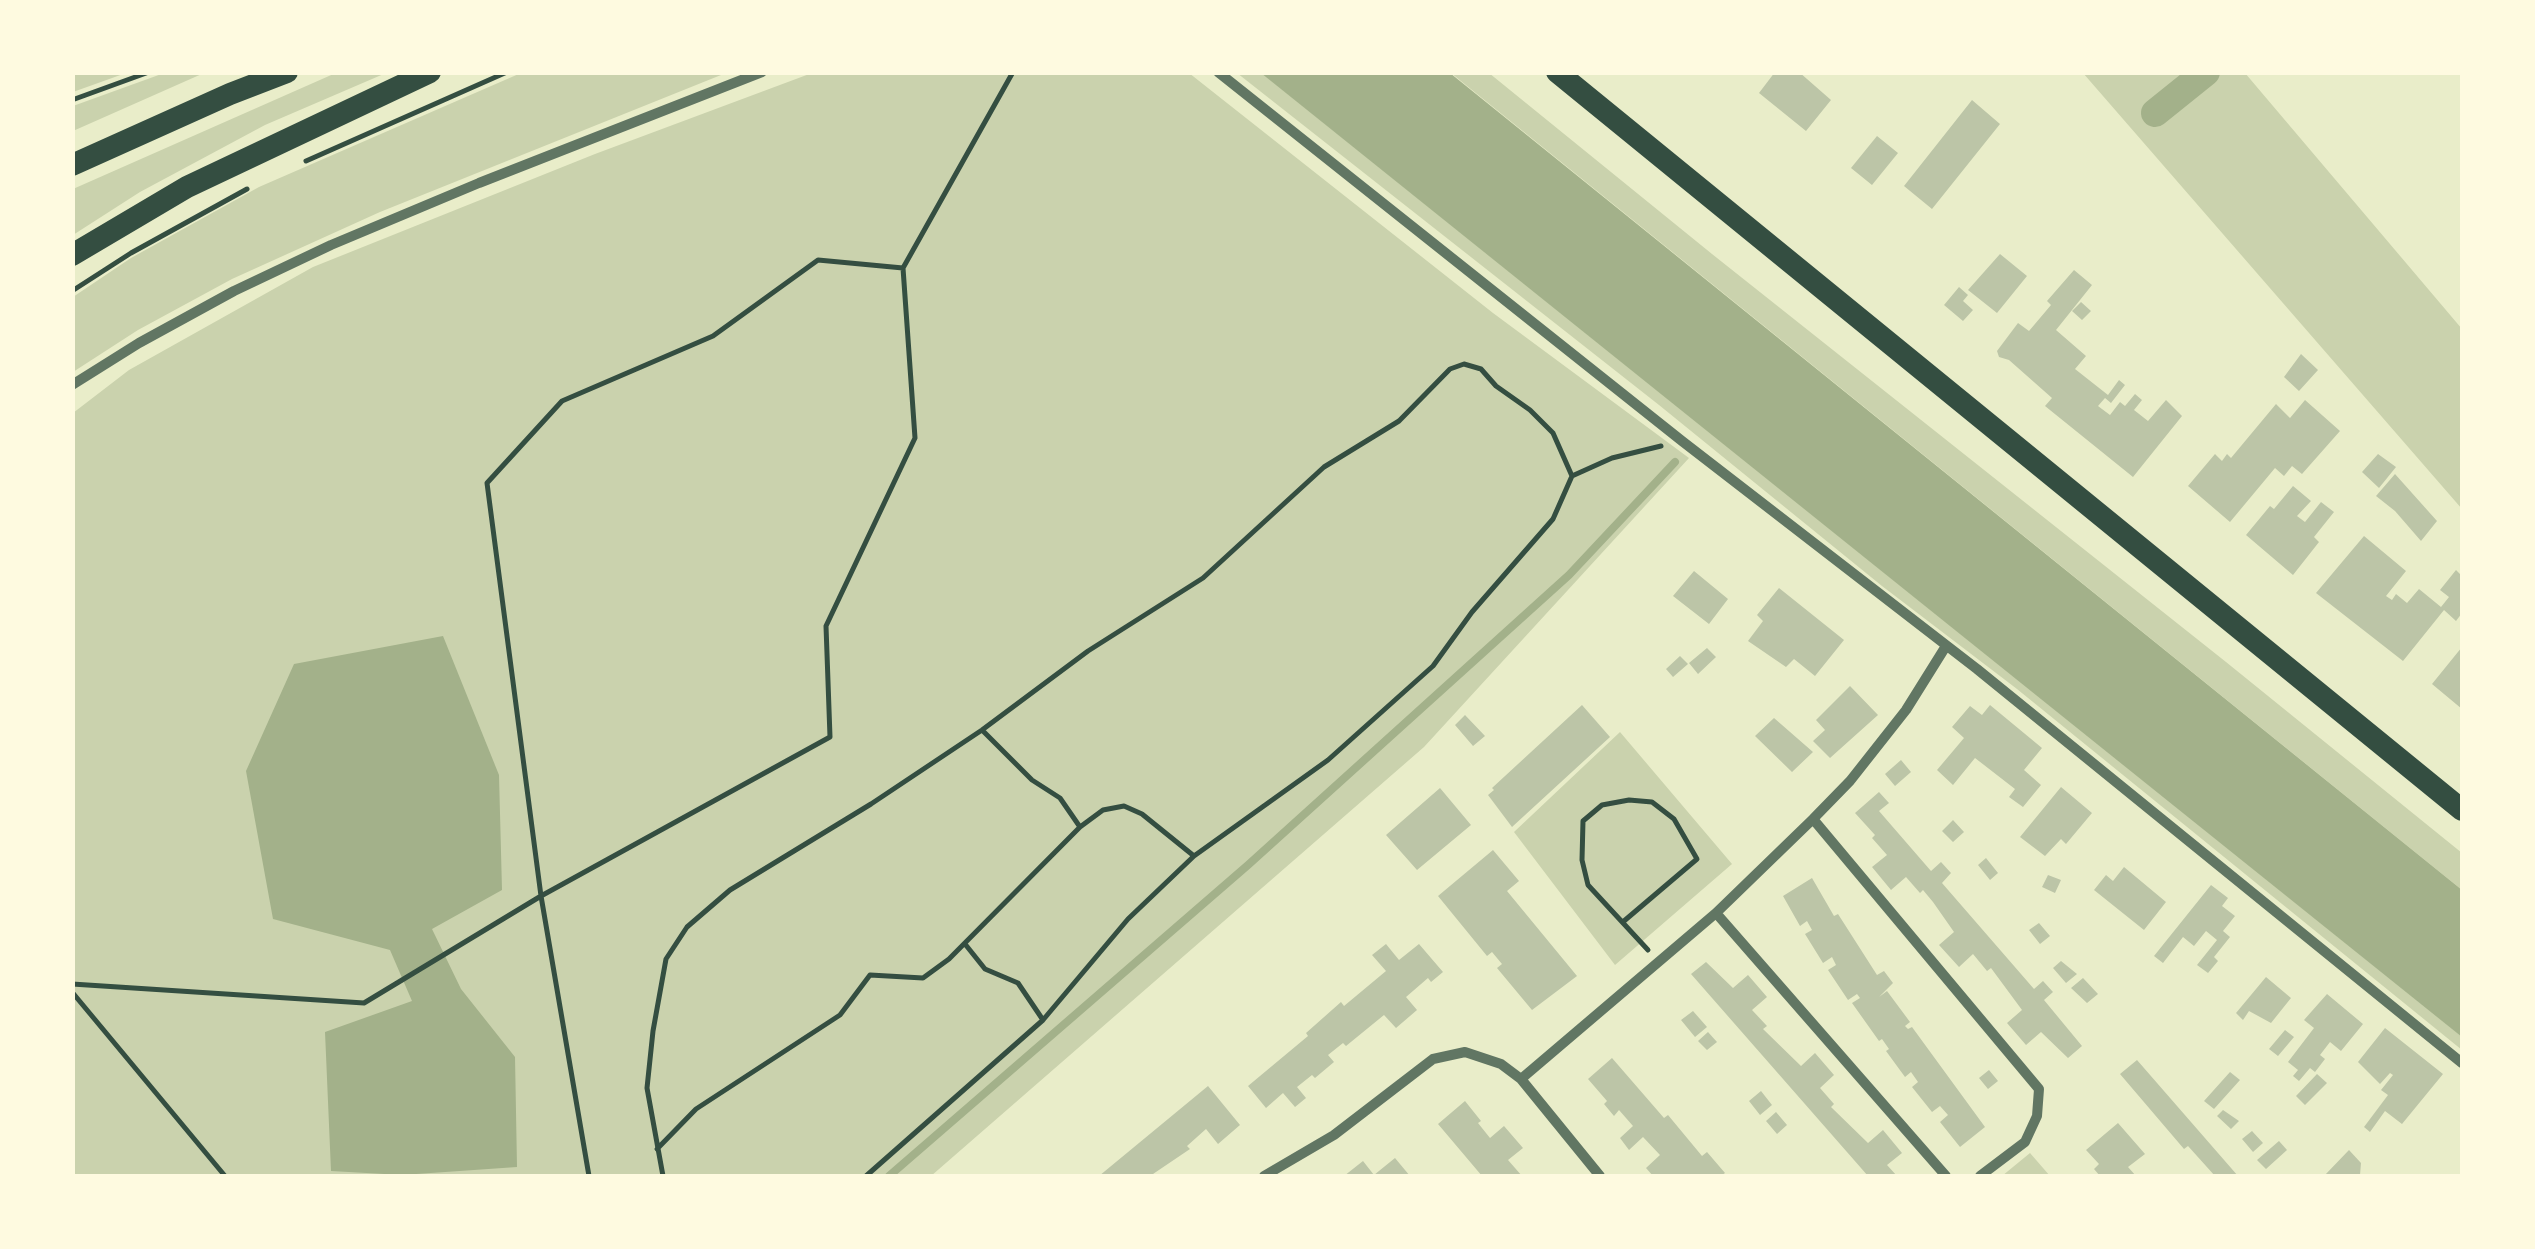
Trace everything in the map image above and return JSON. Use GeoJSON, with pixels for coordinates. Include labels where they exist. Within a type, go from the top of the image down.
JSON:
{"type":"FeatureCollection","features":[{"type":"Feature","properties":{"kind":"main road"},"geometry":{"type":"LineString","coordinates":[[72,165],[286,72]]}},
{"type":"Feature","properties":{"kind":"main road"},"geometry":{"type":"LineString","coordinates":[[72,256],[187,187],[430,72]]}},
{"type":"Feature","properties":{"kind":"main road"},"geometry":{"type":"LineString","coordinates":[[1557,72],[2462,810]]}},
{"type":"Feature","properties":{"kind":"street"},"geometry":{"type":"LineString","coordinates":[[72,385],[234,291],[331,245],[762,72]]}},
{"type":"Feature","properties":{"kind":"street"},"geometry":{"type":"LineString","coordinates":[[1218,72],[1946,646],[2462,1064]]}},
{"type":"Feature","properties":{"kind":"street"},"geometry":{"type":"LineString","coordinates":[[1521,1078],[1716,913],[1813,820],[1906,710],[1946,646]]}},
{"type":"Feature","properties":{"kind":"street"},"geometry":{"type":"LineString","coordinates":[[1813,820],[2039,1089],[2037,1116],[2025,1142],[1980,1176]]}},
{"type":"Feature","properties":{"kind":"street"},"geometry":{"type":"LineString","coordinates":[[1716,913],[1946,1176]]}},
{"type":"Feature","properties":{"kind":"street"},"geometry":{"type":"LineString","coordinates":[[1264,1176],[1334,1135],[1434,1059],[1465,1052],[1501,1064],[1521,1078],[1600,1176]]}},
{"type":"Feature","properties":{"kind":"path"},"geometry":{"type":"LineString","coordinates":[[72,100],[149,72]]}},
{"type":"Feature","properties":{"kind":"path"},"geometry":{"type":"LineString","coordinates":[[292,167],[507,72]]}},
{"type":"Feature","properties":{"kind":"path"},"geometry":{"type":"LineString","coordinates":[[72,988],[364,1002],[541,896],[830,737],[826,626],[915,438],[903,268],[1013,72]]}},
{"type":"Feature","properties":{"kind":"path"},"geometry":{"type":"LineString","coordinates":[[72,291],[256,183]]}},
{"type":"Feature","properties":{"kind":"path"},"geometry":{"type":"LineString","coordinates":[[589,1176],[541,896],[487,483],[562,401],[713,336],[818,260],[903,268]]}},
{"type":"Feature","properties":{"kind":"path"},"geometry":{"type":"LineString","coordinates":[[662,1176],[647,1088],[652,1031],[666,959],[687,927],[730,890],[805,846],[982,730],[1088,650],[1203,578],[1324,467],[1399,421],[1450,368],[1464,364],[1481,368],[1496,386],[1530,410],[1553,434],[1572,476]]}},
{"type":"Feature","properties":{"kind":"path"},"geometry":{"type":"LineString","coordinates":[[866,1176],[1043,1020],[1128,919],[1194,856],[1328,760],[1432,666],[1472,612],[1553,519],[1572,476],[1612,458],[1682,440]]}},
{"type":"Feature","properties":{"kind":"path"},"geometry":{"type":"LineString","coordinates":[[982,730],[1032,780],[1060,798],[1080,827]]}},
{"type":"Feature","properties":{"kind":"path"},"geometry":{"type":"LineString","coordinates":[[1624,921],[1697,859],[1674,819],[1652,802],[1629,800],[1602,805],[1583,821],[1582,860],[1588,884],[1656,960]]}},
{"type":"Feature","properties":{"kind":"path"},"geometry":{"type":"LineString","coordinates":[[657,1149],[696,1109],[840,1015],[870,975],[923,978],[964,943],[1080,827],[1103,810],[1124,806],[1142,814],[1194,856]]}},
{"type":"Feature","properties":{"kind":"path"},"geometry":{"type":"LineString","coordinates":[[964,943],[984,969],[1018,983],[1043,1020]]}},
{"type":"Feature","properties":{"kind":"path"},"geometry":{"type":"LineString","coordinates":[[72,988],[225,1176]]}},
{"type":"Feature","properties":{"kind":"shaded area"},"geometry":{"type":"Polygon","coordinates":[[[73,72],[126,72],[126,73],[73,92],[73,72]]]}},
{"type":"Feature","properties":{"kind":"shaded area"},"geometry":{"type":"Polygon","coordinates":[[[167,72],[204,73],[73,131],[73,106],[167,72]]]}},
{"type":"Feature","properties":{"kind":"shaded area"},"geometry":{"type":"Polygon","coordinates":[[[338,72],[386,73],[265,125],[140,192],[73,235],[73,189],[338,72]]]}},
{"type":"Feature","properties":{"kind":"shaded area"},"geometry":{"type":"Polygon","coordinates":[[[521,73],[726,73],[380,212],[232,279],[138,330],[73,372],[73,297],[131,258],[259,187],[521,73]]]}},
{"type":"Feature","properties":{"kind":"shaded area"},"geometry":{"type":"Polygon","coordinates":[[[812,73],[1189,73],[1493,313],[1689,458],[1424,747],[931,1176],[73,1176],[73,413],[129,370],[313,267],[595,154],[812,73]]]}},
{"type":"Feature","properties":{"kind":"shaded area"},"geometry":{"type":"Polygon","coordinates":[[[1237,73],[1262,73],[2462,1036],[2462,1050],[2017,689],[1237,73]]]}},
{"type":"Feature","properties":{"kind":"shaded area"},"geometry":{"type":"Polygon","coordinates":[[[1261,73],[1450,73],[2462,890],[2462,1037],[1261,73]]]}},
{"type":"Feature","properties":{"kind":"shaded area"},"geometry":{"type":"Polygon","coordinates":[[[1451,73],[1489,73],[2226,662],[2462,853],[2462,890],[1451,73]]]}},
{"type":"Feature","properties":{"kind":"shaded area"},"geometry":{"type":"Polygon","coordinates":[[[2083,73],[2245,73],[2462,329],[2462,509],[2083,73]]]}},
{"type":"Feature","properties":{"kind":"shaded area"},"geometry":{"type":"Polygon","coordinates":[[[443,636],[499,775],[502,890],[432,929],[461,989],[515,1057],[517,1167],[402,1175],[331,1171],[325,1032],[412,1001],[390,950],[273,919],[246,771],[294,664],[443,636]]]}},
{"type":"Feature","properties":{"kind":"shaded area"},"geometry":{"type":"Polygon","coordinates":[[[1620,732],[1732,864],[1615,965],[1514,832],[1620,732]]]}},
{"type":"Feature","properties":{"kind":"shaded area"},"geometry":{"type":"Polygon","coordinates":[[[2030,1153],[2050,1176],[2002,1176],[2030,1153]]]}},
{"type":"Feature","properties":{"kind":"building"},"geometry":{"type":"Polygon","coordinates":[[[1775,72],[1799,72],[1831,100],[1806,131],[1759,93],[1775,72]]]}},
{"type":"Feature","properties":{"kind":"building"},"geometry":{"type":"Polygon","coordinates":[[[1972,100],[2000,124],[1932,209],[1904,186],[1972,100]]]}},
{"type":"Feature","properties":{"kind":"building"},"geometry":{"type":"Polygon","coordinates":[[[1877,136],[1898,153],[1872,185],[1851,168],[1877,136]]]}},
{"type":"Feature","properties":{"kind":"building"},"geometry":{"type":"Polygon","coordinates":[[[2000,254],[2027,276],[1997,313],[1968,290],[2000,254]]]}},
{"type":"Feature","properties":{"kind":"building"},"geometry":{"type":"Polygon","coordinates":[[[2074,270],[2092,285],[2056,330],[2086,356],[2075,369],[2108,395],[2119,380],[2125,385],[2111,403],[2105,398],[2098,406],[2110,415],[2120,402],[2125,406],[2135,394],[2142,400],[2134,410],[2148,421],[2166,400],[2182,416],[2133,477],[2045,406],[2052,398],[2009,360],[1999,357],[1997,351],[2018,323],[2029,331],[2051,305],[2047,301],[2074,270]]]}},
{"type":"Feature","properties":{"kind":"building"},"geometry":{"type":"Polygon","coordinates":[[[1959,287],[1968,295],[1963,301],[1973,310],[1963,321],[1944,305],[1959,287]]]}},
{"type":"Feature","properties":{"kind":"building"},"geometry":{"type":"Polygon","coordinates":[[[2081,302],[2091,311],[2082,320],[2072,311],[2081,302]]]}},
{"type":"Feature","properties":{"kind":"building"},"geometry":{"type":"Polygon","coordinates":[[[2301,354],[2318,370],[2299,391],[2284,377],[2301,354]]]}},
{"type":"Feature","properties":{"kind":"building"},"geometry":{"type":"Polygon","coordinates":[[[2305,400],[2340,431],[2302,474],[2292,466],[2284,476],[2275,468],[2230,522],[2188,486],[2215,454],[2222,461],[2227,454],[2231,458],[2276,404],[2290,418],[2305,400]]]}},
{"type":"Feature","properties":{"kind":"building"},"geometry":{"type":"Polygon","coordinates":[[[2378,454],[2396,467],[2379,488],[2362,472],[2378,454]]]}},
{"type":"Feature","properties":{"kind":"building"},"geometry":{"type":"Polygon","coordinates":[[[2395,474],[2437,521],[2421,541],[2376,496],[2395,474]]]}},
{"type":"Feature","properties":{"kind":"building"},"geometry":{"type":"Polygon","coordinates":[[[2293,486],[2311,501],[2297,516],[2305,522],[2321,502],[2334,512],[2314,537],[2319,542],[2293,575],[2246,535],[2293,486]]]}},
{"type":"Feature","properties":{"kind":"building"},"geometry":{"type":"Polygon","coordinates":[[[2364,536],[2406,571],[2386,596],[2392,600],[2396,594],[2407,603],[2419,589],[2441,607],[2449,597],[2440,590],[2456,570],[2462,576],[2462,613],[2456,621],[2444,610],[2403,661],[2316,593],[2364,536]]]}},
{"type":"Feature","properties":{"kind":"building"},"geometry":{"type":"Polygon","coordinates":[[[1694,571],[1728,599],[1709,624],[1673,596],[1694,571]]]}},
{"type":"Feature","properties":{"kind":"building"},"geometry":{"type":"Polygon","coordinates":[[[1779,588],[1844,640],[1815,676],[1794,659],[1786,667],[1748,641],[1763,621],[1757,615],[1779,588]]]}},
{"type":"Feature","properties":{"kind":"building"},"geometry":{"type":"Polygon","coordinates":[[[2462,647],[2462,709],[2432,684],[2462,647]]]}},
{"type":"Feature","properties":{"kind":"building"},"geometry":{"type":"Polygon","coordinates":[[[1707,648],[1716,657],[1698,674],[1689,663],[1707,648]]]}},
{"type":"Feature","properties":{"kind":"building"},"geometry":{"type":"Polygon","coordinates":[[[1680,656],[1688,664],[1673,677],[1666,669],[1680,656]]]}},
{"type":"Feature","properties":{"kind":"building"},"geometry":{"type":"Polygon","coordinates":[[[1850,686],[1878,715],[1830,758],[1813,741],[1825,730],[1816,720],[1850,686]]]}},
{"type":"Feature","properties":{"kind":"building"},"geometry":{"type":"Polygon","coordinates":[[[1582,705],[1610,737],[1512,827],[1488,795],[1492,788],[1582,705]]]}},
{"type":"Feature","properties":{"kind":"building"},"geometry":{"type":"Polygon","coordinates":[[[1990,705],[2042,748],[2024,770],[2041,785],[2023,807],[2009,797],[2015,789],[1975,758],[1953,785],[1937,770],[1964,738],[1952,727],[1970,706],[1982,715],[1990,705]]]}},
{"type":"Feature","properties":{"kind":"building"},"geometry":{"type":"Polygon","coordinates":[[[1465,715],[1485,736],[1473,746],[1455,725],[1465,715]]]}},
{"type":"Feature","properties":{"kind":"building"},"geometry":{"type":"Polygon","coordinates":[[[1774,718],[1813,752],[1792,772],[1755,736],[1774,718]]]}},
{"type":"Feature","properties":{"kind":"building"},"geometry":{"type":"Polygon","coordinates":[[[1901,760],[1911,772],[1895,786],[1885,774],[1901,760]]]}},
{"type":"Feature","properties":{"kind":"building"},"geometry":{"type":"Polygon","coordinates":[[[2061,787],[2092,813],[2066,844],[2061,839],[2045,856],[2020,837],[2061,787]]]}},
{"type":"Feature","properties":{"kind":"building"},"geometry":{"type":"Polygon","coordinates":[[[1440,788],[1471,825],[1417,870],[1386,835],[1440,788]]]}},
{"type":"Feature","properties":{"kind":"building"},"geometry":{"type":"Polygon","coordinates":[[[1879,792],[1889,803],[1879,811],[1931,871],[1941,862],[1951,873],[1942,883],[2034,989],[2043,981],[2053,992],[2044,1000],[2082,1046],[2068,1058],[2041,1032],[2026,1045],[2007,1023],[2022,1010],[1991,968],[1987,971],[1973,954],[1959,967],[1939,945],[1954,932],[1923,890],[1920,893],[1906,877],[1891,890],[1872,867],[1887,855],[1855,813],[1879,792]]]}},
{"type":"Feature","properties":{"kind":"building"},"geometry":{"type":"Polygon","coordinates":[[[1953,820],[1964,832],[1953,842],[1942,831],[1953,820]]]}},
{"type":"Feature","properties":{"kind":"building"},"geometry":{"type":"Polygon","coordinates":[[[1493,850],[1519,881],[1507,891],[1577,976],[1532,1010],[1497,968],[1502,964],[1492,952],[1487,956],[1438,896],[1493,850]]]}},
{"type":"Feature","properties":{"kind":"building"},"geometry":{"type":"Polygon","coordinates":[[[1986,858],[1998,873],[1990,880],[1978,865],[1986,858]]]}},
{"type":"Feature","properties":{"kind":"building"},"geometry":{"type":"Polygon","coordinates":[[[2124,867],[2166,902],[2144,930],[2094,890],[2106,875],[2113,881],[2124,867]]]}},
{"type":"Feature","properties":{"kind":"building"},"geometry":{"type":"Polygon","coordinates":[[[2048,875],[2061,880],[2055,893],[2042,887],[2048,875]]]}},
{"type":"Feature","properties":{"kind":"building"},"geometry":{"type":"Polygon","coordinates":[[[1812,878],[1877,975],[1884,971],[1893,983],[1879,997],[1887,991],[1910,1022],[1905,1026],[1912,1027],[1985,1127],[1960,1147],[1940,1122],[1948,1115],[1940,1106],[1932,1112],[1912,1087],[1918,1082],[1911,1072],[1905,1077],[1882,1039],[1879,1041],[1852,1003],[1860,998],[1857,994],[1848,1000],[1828,970],[1836,965],[1832,957],[1823,963],[1805,934],[1812,930],[1807,921],[1800,926],[1783,896],[1812,878]]]}},
{"type":"Feature","properties":{"kind":"building"},"geometry":{"type":"Polygon","coordinates":[[[2211,885],[2228,898],[2222,906],[2235,916],[2223,931],[2230,937],[2214,957],[2218,961],[2208,973],[2197,965],[2217,940],[2206,931],[2194,946],[2183,937],[2163,963],[2154,956],[2211,885]]]}},
{"type":"Feature","properties":{"kind":"building"},"geometry":{"type":"Polygon","coordinates":[[[2039,923],[2050,936],[2040,944],[2029,930],[2039,923]]]}},
{"type":"Feature","properties":{"kind":"building"},"geometry":{"type":"Polygon","coordinates":[[[1386,944],[1399,960],[1419,944],[1443,972],[1431,982],[1428,978],[1406,997],[1417,1010],[1396,1028],[1384,1015],[1346,1046],[1343,1043],[1328,1055],[1334,1062],[1297,1087],[1306,1098],[1295,1107],[1283,1093],[1266,1108],[1248,1086],[1308,1036],[1306,1033],[1341,1002],[1344,1006],[1386,971],[1372,955],[1386,944]]]}},
{"type":"Feature","properties":{"kind":"building"},"geometry":{"type":"Polygon","coordinates":[[[2061,961],[2077,974],[2066,983],[2053,968],[2061,961]]]}},
{"type":"Feature","properties":{"kind":"building"},"geometry":{"type":"Polygon","coordinates":[[[1706,962],[1733,988],[1748,975],[1767,997],[1752,1010],[1767,1026],[1763,1029],[1801,1066],[1815,1053],[1834,1075],[1820,1088],[1834,1104],[1831,1107],[1868,1143],[1883,1130],[1902,1153],[1887,1165],[1897,1176],[1868,1176],[1691,974],[1706,962]]]}},
{"type":"Feature","properties":{"kind":"building"},"geometry":{"type":"Polygon","coordinates":[[[2266,977],[2291,998],[2271,1023],[2249,1011],[2243,1020],[2236,1013],[2266,977]]]}},
{"type":"Feature","properties":{"kind":"building"},"geometry":{"type":"Polygon","coordinates":[[[2083,978],[2098,994],[2087,1003],[2071,988],[2083,978]]]}},
{"type":"Feature","properties":{"kind":"building"},"geometry":{"type":"Polygon","coordinates":[[[2327,994],[2363,1024],[2341,1051],[2330,1042],[2320,1055],[2325,1059],[2315,1072],[2310,1068],[2299,1081],[2293,1076],[2298,1070],[2288,1062],[2314,1028],[2304,1020],[2327,994]]]}},
{"type":"Feature","properties":{"kind":"building"},"geometry":{"type":"Polygon","coordinates":[[[1693,1011],[1707,1027],[1695,1037],[1681,1020],[1693,1011]]]}},
{"type":"Feature","properties":{"kind":"building"},"geometry":{"type":"Polygon","coordinates":[[[2385,1028],[2443,1074],[2402,1124],[2385,1111],[2370,1132],[2364,1127],[2388,1095],[2381,1090],[2393,1075],[2390,1073],[2380,1084],[2358,1062],[2385,1028]]]}},
{"type":"Feature","properties":{"kind":"building"},"geometry":{"type":"Polygon","coordinates":[[[2285,1030],[2294,1037],[2278,1056],[2269,1049],[2285,1030]]]}},
{"type":"Feature","properties":{"kind":"building"},"geometry":{"type":"Polygon","coordinates":[[[1708,1032],[1717,1042],[1707,1050],[1698,1041],[1708,1032]]]}},
{"type":"Feature","properties":{"kind":"building"},"geometry":{"type":"Polygon","coordinates":[[[1612,1058],[1664,1118],[1668,1115],[1702,1156],[1707,1152],[1725,1173],[1653,1176],[1646,1168],[1660,1155],[1643,1137],[1629,1150],[1620,1138],[1633,1126],[1619,1110],[1614,1116],[1588,1079],[1612,1058]]]}},
{"type":"Feature","properties":{"kind":"building"},"geometry":{"type":"Polygon","coordinates":[[[2137,1060],[2238,1176],[2215,1176],[2188,1146],[2184,1149],[2120,1074],[2137,1060]]]}},
{"type":"Feature","properties":{"kind":"building"},"geometry":{"type":"Polygon","coordinates":[[[1989,1070],[1998,1081],[1988,1089],[1979,1078],[1989,1070]]]}},
{"type":"Feature","properties":{"kind":"building"},"geometry":{"type":"Polygon","coordinates":[[[2230,1072],[2240,1080],[2214,1109],[2204,1101],[2230,1072]]]}},
{"type":"Feature","properties":{"kind":"building"},"geometry":{"type":"Polygon","coordinates":[[[2317,1074],[2327,1083],[2305,1105],[2296,1096],[2317,1074]]]}},
{"type":"Feature","properties":{"kind":"building"},"geometry":{"type":"Polygon","coordinates":[[[1208,1086],[1240,1125],[1218,1144],[1206,1129],[1187,1146],[1190,1149],[1155,1176],[1099,1176],[1208,1086]]]}},
{"type":"Feature","properties":{"kind":"building"},"geometry":{"type":"Polygon","coordinates":[[[1761,1091],[1772,1105],[1760,1115],[1749,1101],[1761,1091]]]}},
{"type":"Feature","properties":{"kind":"building"},"geometry":{"type":"Polygon","coordinates":[[[1465,1101],[1490,1138],[1504,1126],[1523,1148],[1508,1160],[1522,1176],[1482,1176],[1438,1124],[1465,1101]]]}},
{"type":"Feature","properties":{"kind":"building"},"geometry":{"type":"Polygon","coordinates":[[[2223,1110],[2239,1121],[2231,1129],[2217,1116],[2223,1110]]]}},
{"type":"Feature","properties":{"kind":"building"},"geometry":{"type":"Polygon","coordinates":[[[1776,1112],[1787,1125],[1777,1134],[1766,1121],[1776,1112]]]}},
{"type":"Feature","properties":{"kind":"building"},"geometry":{"type":"Polygon","coordinates":[[[2118,1123],[2145,1154],[2128,1167],[2136,1176],[2100,1176],[2094,1169],[2099,1164],[2086,1150],[2118,1123]]]}},
{"type":"Feature","properties":{"kind":"building"},"geometry":{"type":"Polygon","coordinates":[[[2252,1131],[2263,1143],[2253,1152],[2242,1139],[2252,1131]]]}},
{"type":"Feature","properties":{"kind":"building"},"geometry":{"type":"Polygon","coordinates":[[[2279,1141],[2287,1150],[2266,1169],[2257,1160],[2279,1141]]]}},
{"type":"Feature","properties":{"kind":"building"},"geometry":{"type":"Polygon","coordinates":[[[2349,1150],[2361,1163],[2360,1175],[2324,1176],[2349,1150]]]}},
{"type":"Feature","properties":{"kind":"building"},"geometry":{"type":"Polygon","coordinates":[[[1395,1158],[1410,1176],[1344,1176],[1363,1161],[1374,1175],[1395,1158]]]}},
{"type":"Feature","properties":{"kind":"waterway"},"geometry":{"type":"LineString","coordinates":[[2155,113],[2206,72]]}},
{"type":"Feature","properties":{"kind":"waterway"},"geometry":{"type":"LineString","coordinates":[[889,1176],[1248,865],[1569,575],[1675,462]]}}]}
